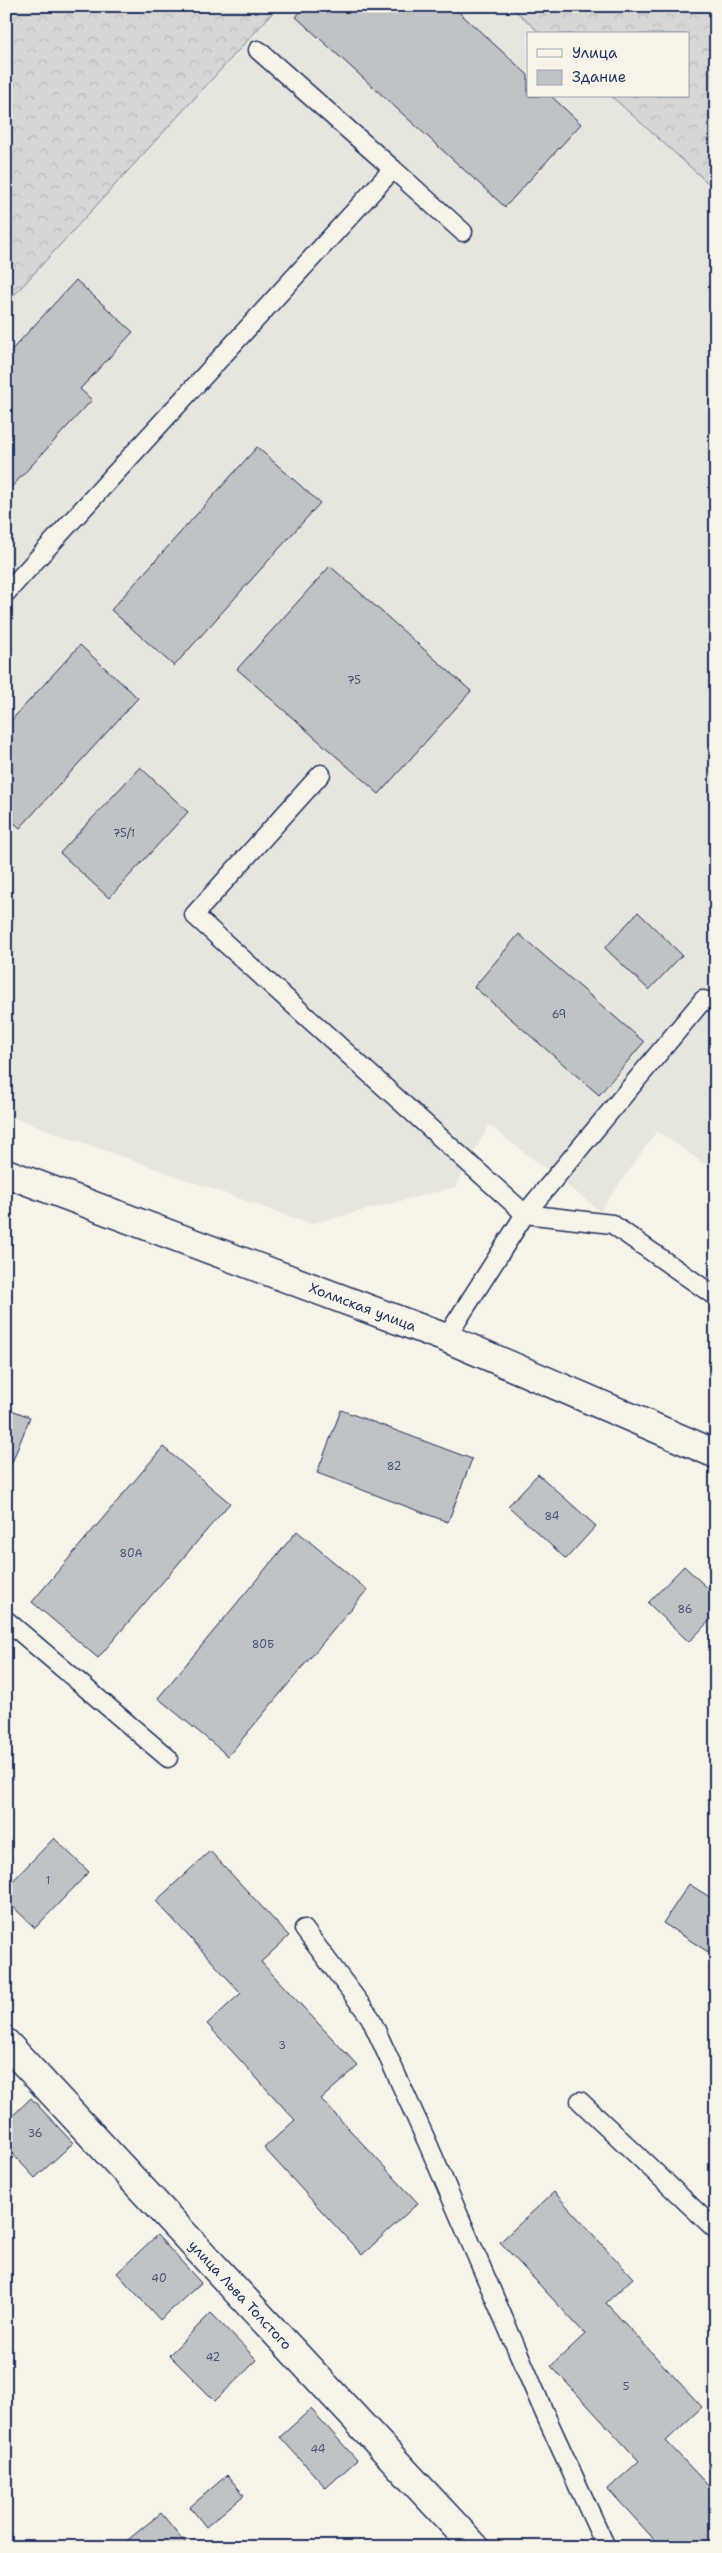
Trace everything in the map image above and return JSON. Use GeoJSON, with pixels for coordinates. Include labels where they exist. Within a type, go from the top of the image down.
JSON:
{"type":"FeatureCollection","features":[{"type":"Feature","properties":{"kind":"main road","name":"Холмская улица"},"geometry":{"type":"LineString","coordinates":[[6,1173],[446,1338],[716,1454]]}},
{"type":"Feature","properties":{"kind":"main road","name":"улица Льва Толстого"},"geometry":{"type":"LineString","coordinates":[[6,2043],[475,2547]]}},
{"type":"Feature","properties":{"kind":"lane"},"geometry":{"type":"LineString","coordinates":[[258,50],[463,232]]}},
{"type":"Feature","properties":{"kind":"lane"},"geometry":{"type":"LineString","coordinates":[[6,594],[393,169]]}},
{"type":"Feature","properties":{"kind":"lane"},"geometry":{"type":"LineString","coordinates":[[320,774],[194,915],[525,1214],[612,1224],[716,1297]]}},
{"type":"Feature","properties":{"kind":"lane"},"geometry":{"type":"LineString","coordinates":[[446,1338],[525,1214],[703,1000],[716,1003]]}},
{"type":"Feature","properties":{"kind":"lane"},"geometry":{"type":"LineString","coordinates":[[6,1620],[168,1758]]}},
{"type":"Feature","properties":{"kind":"lane"},"geometry":{"type":"LineString","coordinates":[[304,1929],[370,2017],[428,2144],[544,2412],[606,2547]]}},
{"type":"Feature","properties":{"kind":"lane"},"geometry":{"type":"LineString","coordinates":[[580,2101],[716,2230]]}},
{"type":"Feature","properties":{"kind":"shaded area"},"geometry":{"type":"Polygon","coordinates":[[[279,6],[510,6],[539,32],[527,32],[527,98],[613,98],[716,190],[716,1172],[657,1131],[600,1211],[489,1125],[455,1187],[310,1224],[6,1115],[6,304],[279,6]]]}},
{"type":"Feature","properties":{"kind":"green space"},"geometry":{"type":"Polygon","coordinates":[[[6,6],[279,6],[6,304],[6,6]]]}},
{"type":"Feature","properties":{"kind":"green space"},"geometry":{"type":"Polygon","coordinates":[[[510,6],[716,6],[716,190],[613,98],[690,98],[690,32],[539,32],[510,6]]]}},
{"type":"Feature","properties":{"kind":"building"},"geometry":{"type":"Polygon","coordinates":[[[305,6],[452,6],[527,74],[527,98],[553,98],[581,124],[505,207],[296,17],[305,6]]]}},
{"type":"Feature","properties":{"kind":"building"},"geometry":{"type":"Polygon","coordinates":[[[76,280],[133,332],[80,389],[92,400],[6,493],[6,356],[76,280]]]}},
{"type":"Feature","properties":{"kind":"building"},"geometry":{"type":"Polygon","coordinates":[[[257,447],[320,503],[174,666],[111,610],[257,447]]]}},
{"type":"Feature","properties":{"kind":"building"},"geometry":{"type":"Polygon","coordinates":[[[330,566],[471,691],[379,794],[237,669],[330,566]]]}},
{"type":"Feature","properties":{"kind":"building"},"geometry":{"type":"Polygon","coordinates":[[[80,645],[138,698],[20,828],[6,816],[6,726],[80,645]]]}},
{"type":"Feature","properties":{"kind":"building"},"geometry":{"type":"Polygon","coordinates":[[[140,767],[188,812],[109,898],[60,853],[140,767]]]}},
{"type":"Feature","properties":{"kind":"building"},"geometry":{"type":"Polygon","coordinates":[[[638,912],[682,955],[649,990],[605,948],[638,912]]]}},
{"type":"Feature","properties":{"kind":"building"},"geometry":{"type":"Polygon","coordinates":[[[519,934],[644,1042],[599,1095],[474,987],[519,934]]]}},
{"type":"Feature","properties":{"kind":"building"},"geometry":{"type":"Polygon","coordinates":[[[6,1408],[30,1417],[6,1478],[6,1408]]]}},
{"type":"Feature","properties":{"kind":"building"},"geometry":{"type":"Polygon","coordinates":[[[341,1410],[472,1459],[448,1522],[317,1473],[341,1410]]]}},
{"type":"Feature","properties":{"kind":"building"},"geometry":{"type":"Polygon","coordinates":[[[163,1447],[230,1503],[98,1658],[32,1602],[163,1447]]]}},
{"type":"Feature","properties":{"kind":"building"},"geometry":{"type":"Polygon","coordinates":[[[538,1474],[596,1526],[566,1559],[508,1506],[538,1474]]]}},
{"type":"Feature","properties":{"kind":"building"},"geometry":{"type":"Polygon","coordinates":[[[297,1531],[367,1590],[228,1756],[158,1698],[297,1531]]]}},
{"type":"Feature","properties":{"kind":"building"},"geometry":{"type":"Polygon","coordinates":[[[684,1566],[716,1596],[716,1614],[689,1642],[648,1603],[684,1566]]]}},
{"type":"Feature","properties":{"kind":"building"},"geometry":{"type":"Polygon","coordinates":[[[54,1838],[89,1872],[35,1928],[6,1900],[6,1888],[54,1838]]]}},
{"type":"Feature","properties":{"kind":"building"},"geometry":{"type":"Polygon","coordinates":[[[210,1851],[289,1936],[261,1962],[358,2066],[321,2099],[418,2203],[362,2255],[264,2148],[295,2120],[207,2024],[241,1993],[156,1901],[210,1851]]]}},
{"type":"Feature","properties":{"kind":"building"},"geometry":{"type":"Polygon","coordinates":[[[689,1884],[716,1901],[716,1957],[663,1923],[689,1884]]]}},
{"type":"Feature","properties":{"kind":"building"},"geometry":{"type":"Polygon","coordinates":[[[31,2098],[73,2143],[35,2178],[6,2147],[6,2122],[31,2098]]]}},
{"type":"Feature","properties":{"kind":"building"},"geometry":{"type":"Polygon","coordinates":[[[554,2192],[633,2278],[606,2303],[702,2407],[666,2441],[716,2494],[716,2547],[661,2547],[608,2489],[639,2461],[551,2366],[585,2334],[500,2242],[554,2192]]]}},
{"type":"Feature","properties":{"kind":"building"},"geometry":{"type":"Polygon","coordinates":[[[157,2235],[201,2283],[160,2320],[117,2273],[157,2235]]]}},
{"type":"Feature","properties":{"kind":"building"},"geometry":{"type":"Polygon","coordinates":[[[211,2313],[257,2360],[215,2401],[169,2355],[211,2313]]]}},
{"type":"Feature","properties":{"kind":"building"},"geometry":{"type":"Polygon","coordinates":[[[311,2409],[357,2460],[326,2488],[280,2437],[311,2409]]]}},
{"type":"Feature","properties":{"kind":"building"},"geometry":{"type":"Polygon","coordinates":[[[227,2475],[244,2495],[206,2527],[190,2507],[227,2475]]]}},
{"type":"Feature","properties":{"kind":"building"},"geometry":{"type":"Polygon","coordinates":[[[161,2513],[189,2547],[119,2547],[161,2513]]]}}]}
